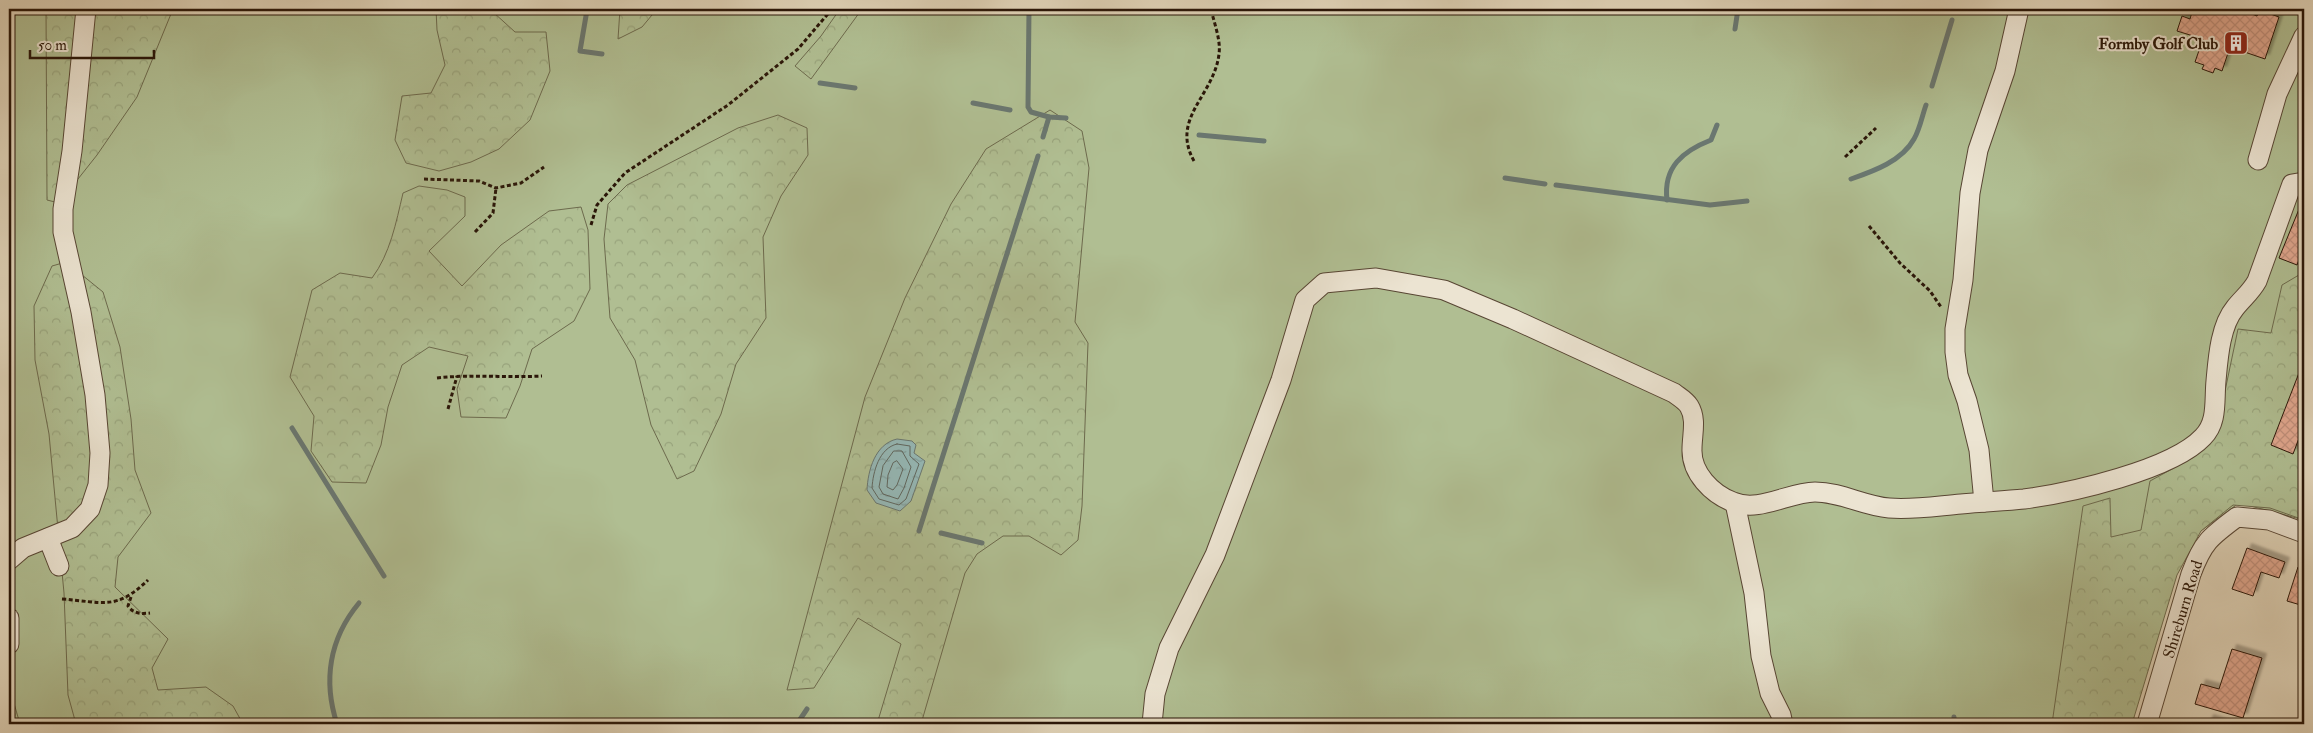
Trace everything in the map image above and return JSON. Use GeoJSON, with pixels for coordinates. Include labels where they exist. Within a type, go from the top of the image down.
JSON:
{"type":"FeatureCollection","features":[{"type":"Feature","properties":{"kind":"street"},"geometry":{"type":"LineString","coordinates":[[9,560],[23,548],[72,528],[90,508],[98,485],[100,453],[96,395],[81,312],[63,232],[63,209],[72,151],[86,9]]}},
{"type":"Feature","properties":{"kind":"street"},"geometry":{"type":"LineString","coordinates":[[1984,502],[1975,430],[1958,375],[1955,352],[1956,329],[1963,280],[1970,193],[1978,150],[2000,89],[2019,9]]}},
{"type":"Feature","properties":{"kind":"street"},"geometry":{"type":"LineString","coordinates":[[2258,160],[2278,94],[2304,36]]}},
{"type":"Feature","properties":{"kind":"street"},"geometry":{"type":"LineString","coordinates":[[1152,724],[1154,694],[1169,648],[1215,555],[1281,380],[1305,300],[1324,283],[1376,278],[1444,290],[1513,319],[1674,394],[1684,400],[1692,415],[1692,461],[1696,470],[1703,480],[1717,493],[1735,503],[1754,505],[1807,492],[1822,492],[1888,508],[1909,509],[2025,499],[2129,475],[2172,458],[2201,440],[2213,424],[2219,356],[2225,329],[2234,309],[2251,293],[2258,281],[2292,184],[2304,184]]}},
{"type":"Feature","properties":{"kind":"street"},"geometry":{"type":"LineString","coordinates":[[1735,503],[1754,593],[1761,656],[1770,693],[1782,715],[1782,724]]}},
{"type":"Feature","properties":{"kind":"street","name":"Shireburn Road"},"geometry":{"type":"LineString","coordinates":[[2147,724],[2191,574],[2200,551],[2210,538],[2237,517],[2269,520],[2304,533]]}},
{"type":"Feature","properties":{"kind":"street"},"geometry":{"type":"LineString","coordinates":[[48,538],[59,566]]}},
{"type":"Feature","properties":{"kind":"street"},"geometry":{"type":"LineString","coordinates":[[9,618],[9,644]]}},
{"type":"Feature","properties":{"kind":"path"},"geometry":{"type":"LineString","coordinates":[[592,225],[597,205],[625,173],[728,105],[798,50],[832,9]]}},
{"type":"Feature","properties":{"kind":"path"},"geometry":{"type":"LineString","coordinates":[[1194,161],[1186,140],[1189,118],[1211,80],[1219,54],[1211,9]]}},
{"type":"Feature","properties":{"kind":"path"},"geometry":{"type":"LineString","coordinates":[[1845,157],[1876,128]]}},
{"type":"Feature","properties":{"kind":"path"},"geometry":{"type":"LineString","coordinates":[[424,179],[479,181],[496,188],[521,183],[544,167]]}},
{"type":"Feature","properties":{"kind":"path"},"geometry":{"type":"LineString","coordinates":[[475,232],[493,213],[496,188]]}},
{"type":"Feature","properties":{"kind":"path"},"geometry":{"type":"LineString","coordinates":[[1869,226],[1900,263],[1930,291],[1944,311]]}},
{"type":"Feature","properties":{"kind":"path"},"geometry":{"type":"LineString","coordinates":[[448,410],[457,376]]}},
{"type":"Feature","properties":{"kind":"path"},"geometry":{"type":"LineString","coordinates":[[437,378],[457,376],[514,378],[542,376]]}},
{"type":"Feature","properties":{"kind":"path"},"geometry":{"type":"LineString","coordinates":[[62,599],[114,602],[131,596],[148,580]]}},
{"type":"Feature","properties":{"kind":"path"},"geometry":{"type":"LineString","coordinates":[[131,596],[128,606],[131,610],[139,614],[150,613]]}},
{"type":"Feature","properties":{"kind":"green space"},"geometry":{"type":"Polygon","coordinates":[[[9,9],[2304,9],[2304,520],[2239,503],[2187,541],[2119,724],[9,724],[9,9]]]}},
{"type":"Feature","properties":{"kind":"green space"},"geometry":{"type":"Polygon","coordinates":[[[46,9],[173,9],[137,97],[97,155],[59,203],[47,200],[46,9]]]}},
{"type":"Feature","properties":{"kind":"green space"},"geometry":{"type":"Polygon","coordinates":[[[436,9],[493,9],[493,12],[515,32],[546,32],[550,71],[530,120],[499,149],[471,162],[439,171],[406,163],[395,140],[402,96],[431,93],[445,65],[437,30],[436,9]]]}},
{"type":"Feature","properties":{"kind":"green space"},"geometry":{"type":"Polygon","coordinates":[[[620,9],[657,9],[642,27],[618,39],[620,9]]]}},
{"type":"Feature","properties":{"kind":"green space"},"geometry":{"type":"Polygon","coordinates":[[[840,9],[862,9],[811,79],[795,66],[821,36],[840,9]]]}},
{"type":"Feature","properties":{"kind":"green space"},"geometry":{"type":"Polygon","coordinates":[[[1050,110],[1082,131],[1089,168],[1075,322],[1088,343],[1082,506],[1078,540],[1061,555],[1029,536],[1003,536],[977,554],[965,573],[921,724],[877,724],[901,644],[858,618],[814,688],[787,690],[865,397],[905,298],[951,204],[986,149],[1050,110]]]}},
{"type":"Feature","properties":{"kind":"green space"},"geometry":{"type":"Polygon","coordinates":[[[778,115],[807,128],[808,155],[781,196],[763,237],[766,318],[736,364],[721,414],[694,471],[677,479],[651,425],[635,360],[610,318],[604,239],[608,204],[627,185],[738,128],[778,115]]]}},
{"type":"Feature","properties":{"kind":"green space"},"geometry":{"type":"Polygon","coordinates":[[[419,186],[447,190],[465,197],[465,216],[429,251],[462,286],[501,245],[549,211],[581,207],[588,230],[590,289],[574,321],[532,349],[520,386],[506,418],[461,417],[457,389],[468,356],[429,347],[402,365],[388,407],[381,445],[366,483],[332,482],[311,451],[314,416],[290,377],[312,290],[340,273],[372,278],[388,248],[403,193],[419,186]]]}},
{"type":"Feature","properties":{"kind":"green space"},"geometry":{"type":"Polygon","coordinates":[[[66,262],[103,292],[120,347],[131,419],[135,470],[151,513],[118,557],[115,587],[168,639],[152,668],[158,690],[206,687],[233,706],[243,724],[76,724],[68,695],[64,593],[49,434],[35,360],[34,306],[52,266],[66,262]]]}},
{"type":"Feature","properties":{"kind":"green space"},"geometry":{"type":"Polygon","coordinates":[[[2304,272],[2304,520],[2270,508],[2233,505],[2201,531],[2177,575],[2132,724],[2052,724],[2083,506],[2110,498],[2111,537],[2141,530],[2150,481],[2194,457],[2216,434],[2238,329],[2271,333],[2282,285],[2304,272]]]}},
{"type":"Feature","properties":{"kind":"green space"},"geometry":{"type":"Polygon","coordinates":[[[9,686],[20,724],[9,724],[9,686]]]}},
{"type":"Feature","properties":{"kind":"water"},"geometry":{"type":"Polygon","coordinates":[[[897,439],[912,441],[916,445],[914,453],[925,461],[911,501],[900,511],[876,503],[867,490],[871,466],[878,452],[883,446],[897,439]]]}},
{"type":"Feature","properties":{"kind":"building","name":"Formby Golf Club"},"geometry":{"type":"Polygon","coordinates":[[[2193,9],[2254,9],[2252,14],[2257,16],[2259,12],[2265,12],[2279,17],[2265,59],[2230,47],[2222,71],[2215,68],[2213,73],[2202,69],[2204,65],[2195,62],[2203,39],[2177,31],[2182,16],[2190,19],[2193,9]]]}},
{"type":"Feature","properties":{"kind":"building"},"geometry":{"type":"Polygon","coordinates":[[[2304,197],[2304,247],[2297,265],[2279,258],[2304,197]]]}},
{"type":"Feature","properties":{"kind":"building"},"geometry":{"type":"Polygon","coordinates":[[[2304,360],[2304,425],[2293,454],[2271,445],[2304,360]]]}},
{"type":"Feature","properties":{"kind":"building"},"geometry":{"type":"Polygon","coordinates":[[[2247,548],[2285,562],[2279,578],[2261,572],[2253,596],[2232,589],[2247,548]]]}},
{"type":"Feature","properties":{"kind":"building"},"geometry":{"type":"Polygon","coordinates":[[[2298,567],[2304,569],[2304,606],[2287,601],[2298,567]]]}},
{"type":"Feature","properties":{"kind":"building"},"geometry":{"type":"Polygon","coordinates":[[[2232,649],[2262,658],[2243,718],[2195,704],[2201,684],[2219,689],[2232,649]]]}},
{"type":"Feature","properties":{"kind":"building"},"geometry":{"type":"Polygon","coordinates":[[[2209,719],[2225,724],[2207,724],[2209,719]]]}},
{"type":"Feature","properties":{"kind":"waterway"},"geometry":{"type":"LineString","coordinates":[[1029,9],[1028,107],[1031,112],[1049,117],[1066,118]]}},
{"type":"Feature","properties":{"kind":"waterway"},"geometry":{"type":"LineString","coordinates":[[1735,29],[1738,9]]}},
{"type":"Feature","properties":{"kind":"waterway"},"geometry":{"type":"LineString","coordinates":[[587,10],[580,51],[602,54]]}},
{"type":"Feature","properties":{"kind":"waterway"},"geometry":{"type":"LineString","coordinates":[[1932,86],[1952,20]]}},
{"type":"Feature","properties":{"kind":"waterway"},"geometry":{"type":"LineString","coordinates":[[820,83],[855,88]]}},
{"type":"Feature","properties":{"kind":"waterway"},"geometry":{"type":"LineString","coordinates":[[973,103],[1010,110]]}},
{"type":"Feature","properties":{"kind":"waterway"},"geometry":{"type":"LineString","coordinates":[[1851,179],[1878,169],[1895,159],[1909,147],[1916,135],[1926,105]]}},
{"type":"Feature","properties":{"kind":"waterway"},"geometry":{"type":"LineString","coordinates":[[1043,137],[1049,117]]}},
{"type":"Feature","properties":{"kind":"waterway"},"geometry":{"type":"LineString","coordinates":[[1667,200],[1668,178],[1672,169],[1692,149],[1711,140],[1717,125]]}},
{"type":"Feature","properties":{"kind":"waterway"},"geometry":{"type":"LineString","coordinates":[[1199,135],[1264,141]]}},
{"type":"Feature","properties":{"kind":"waterway"},"geometry":{"type":"LineString","coordinates":[[919,531],[1038,156]]}},
{"type":"Feature","properties":{"kind":"waterway"},"geometry":{"type":"LineString","coordinates":[[1505,178],[1545,184]]}},
{"type":"Feature","properties":{"kind":"waterway"},"geometry":{"type":"LineString","coordinates":[[1556,185],[1710,205],[1747,201]]}},
{"type":"Feature","properties":{"kind":"waterway"},"geometry":{"type":"LineString","coordinates":[[292,428],[384,576]]}},
{"type":"Feature","properties":{"kind":"waterway"},"geometry":{"type":"LineString","coordinates":[[941,533],[982,543]]}},
{"type":"Feature","properties":{"kind":"waterway"},"geometry":{"type":"LineString","coordinates":[[337,724],[330,692],[332,661],[341,631],[359,603]]}},
{"type":"Feature","properties":{"kind":"waterway"},"geometry":{"type":"LineString","coordinates":[[797,724],[807,709]]}},
{"type":"Feature","properties":{"kind":"waterway"},"geometry":{"type":"LineString","coordinates":[[1954,717],[1955,724]]}},
{"type":"Feature","properties":{"kind":"place","name":"Formby Golf Club"},"geometry":{"type":"Point","coordinates":[2236,43]}}]}
